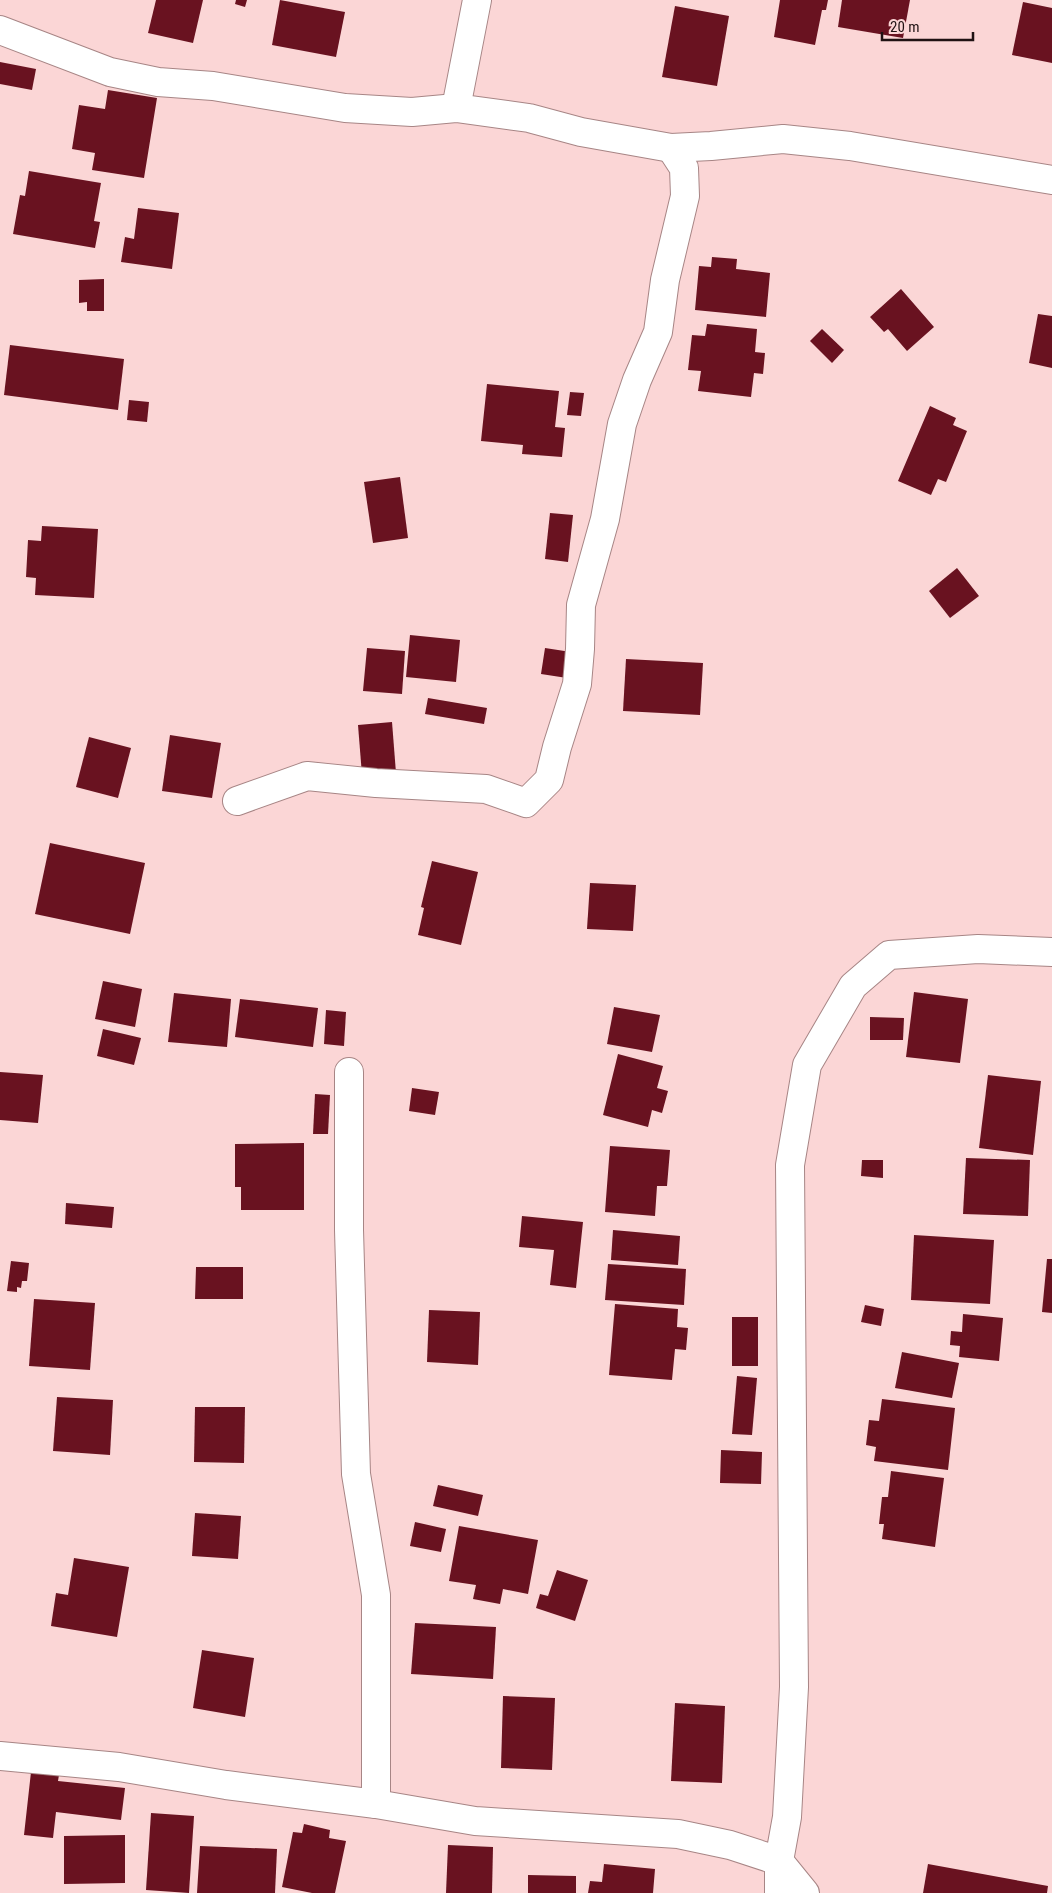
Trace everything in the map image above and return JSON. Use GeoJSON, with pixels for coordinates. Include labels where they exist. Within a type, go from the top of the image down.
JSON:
{"type":"FeatureCollection","features":[{"type":"Feature","properties":{"kind":"street"},"geometry":{"type":"LineString","coordinates":[[456,108],[477,0]]}},
{"type":"Feature","properties":{"kind":"street"},"geometry":{"type":"LineString","coordinates":[[0,30],[110,72],[158,82],[213,86],[345,108],[412,112],[456,108],[529,118],[581,132],[671,148],[783,140],[850,146],[1052,180]]}},
{"type":"Feature","properties":{"kind":"street"},"geometry":{"type":"LineString","coordinates":[[237,801],[307,776],[376,783],[486,789],[526,802],[549,780],[576,684],[580,649],[581,606],[605,519],[622,424],[636,380],[658,332],[665,280],[685,196],[684,168],[671,148]]}},
{"type":"Feature","properties":{"kind":"street"},"geometry":{"type":"LineString","coordinates":[[778,1893],[778,1861],[787,1817],[794,1687],[790,1165],[807,1065],[853,986],[889,955],[978,949],[1052,952]]}},
{"type":"Feature","properties":{"kind":"street"},"geometry":{"type":"LineString","coordinates":[[349,1072],[348,1230],[356,1474],[376,1595],[376,1804]]}},
{"type":"Feature","properties":{"kind":"street"},"geometry":{"type":"LineString","coordinates":[[0,1756],[119,1767],[226,1785],[376,1804],[475,1821],[678,1834],[730,1845],[778,1861],[805,1893]]}},
{"type":"Feature","properties":{"kind":"building"},"geometry":{"type":"Polygon","coordinates":[[[156,0],[203,0],[193,43],[148,33],[156,0]]]}},
{"type":"Feature","properties":{"kind":"building"},"geometry":{"type":"Polygon","coordinates":[[[236,0],[247,0],[245,7],[235,4],[236,0]]]}},
{"type":"Feature","properties":{"kind":"building"},"geometry":{"type":"Polygon","coordinates":[[[280,0],[345,12],[336,57],[272,45],[280,0]]]}},
{"type":"Feature","properties":{"kind":"building"},"geometry":{"type":"Polygon","coordinates":[[[780,0],[828,0],[826,10],[822,10],[815,45],[774,37],[780,0]]]}},
{"type":"Feature","properties":{"kind":"building"},"geometry":{"type":"Polygon","coordinates":[[[842,0],[910,0],[903,38],[838,27],[842,0]]]}},
{"type":"Feature","properties":{"kind":"building"},"geometry":{"type":"Polygon","coordinates":[[[1023,2],[1052,8],[1052,63],[1012,55],[1023,2]]]}},
{"type":"Feature","properties":{"kind":"building"},"geometry":{"type":"Polygon","coordinates":[[[675,6],[729,16],[717,86],[662,77],[675,6]]]}},
{"type":"Feature","properties":{"kind":"building"},"geometry":{"type":"Polygon","coordinates":[[[0,62],[36,69],[32,90],[0,84],[0,62]]]}},
{"type":"Feature","properties":{"kind":"building"},"geometry":{"type":"Polygon","coordinates":[[[108,90],[157,98],[144,178],[92,170],[95,153],[72,149],[79,105],[105,109],[108,90]]]}},
{"type":"Feature","properties":{"kind":"building"},"geometry":{"type":"Polygon","coordinates":[[[29,171],[101,183],[94,221],[100,222],[95,248],[13,234],[20,195],[25,196],[29,171]]]}},
{"type":"Feature","properties":{"kind":"building"},"geometry":{"type":"Polygon","coordinates":[[[138,208],[179,213],[172,269],[121,262],[125,237],[134,239],[138,208]]]}},
{"type":"Feature","properties":{"kind":"building"},"geometry":{"type":"Polygon","coordinates":[[[712,257],[737,259],[736,269],[770,273],[766,317],[695,310],[699,266],[711,267],[712,257]]]}},
{"type":"Feature","properties":{"kind":"building"},"geometry":{"type":"Polygon","coordinates":[[[104,279],[104,311],[87,311],[87,302],[79,303],[79,280],[104,279]]]}},
{"type":"Feature","properties":{"kind":"building"},"geometry":{"type":"Polygon","coordinates":[[[901,289],[934,327],[907,351],[888,329],[884,332],[870,317],[901,289]]]}},
{"type":"Feature","properties":{"kind":"building"},"geometry":{"type":"Polygon","coordinates":[[[1038,314],[1052,316],[1052,368],[1029,363],[1038,314]]]}},
{"type":"Feature","properties":{"kind":"building"},"geometry":{"type":"Polygon","coordinates":[[[707,324],[757,329],[755,352],[765,353],[763,374],[754,373],[751,397],[698,391],[701,371],[688,370],[692,335],[705,336],[707,324]]]}},
{"type":"Feature","properties":{"kind":"building"},"geometry":{"type":"Polygon","coordinates":[[[822,329],[844,350],[832,363],[810,341],[822,329]]]}},
{"type":"Feature","properties":{"kind":"building"},"geometry":{"type":"Polygon","coordinates":[[[10,345],[124,359],[118,410],[4,395],[10,345]]]}},
{"type":"Feature","properties":{"kind":"building"},"geometry":{"type":"Polygon","coordinates":[[[487,384],[559,391],[555,427],[565,428],[562,457],[522,454],[523,445],[481,441],[487,384]]]}},
{"type":"Feature","properties":{"kind":"building"},"geometry":{"type":"Polygon","coordinates":[[[570,392],[584,393],[581,416],[567,415],[570,392]]]}},
{"type":"Feature","properties":{"kind":"building"},"geometry":{"type":"Polygon","coordinates":[[[129,400],[149,402],[147,422],[127,420],[129,400]]]}},
{"type":"Feature","properties":{"kind":"building"},"geometry":{"type":"Polygon","coordinates":[[[930,406],[956,418],[953,425],[967,431],[946,482],[938,479],[931,495],[898,481],[930,406]]]}},
{"type":"Feature","properties":{"kind":"building"},"geometry":{"type":"Polygon","coordinates":[[[400,477],[408,538],[373,543],[364,482],[400,477]]]}},
{"type":"Feature","properties":{"kind":"building"},"geometry":{"type":"Polygon","coordinates":[[[550,513],[573,515],[568,562],[545,559],[550,513]]]}},
{"type":"Feature","properties":{"kind":"building"},"geometry":{"type":"Polygon","coordinates":[[[42,526],[98,529],[94,598],[35,595],[36,578],[26,577],[28,540],[41,541],[42,526]]]}},
{"type":"Feature","properties":{"kind":"building"},"geometry":{"type":"Polygon","coordinates":[[[957,568],[979,596],[950,618],[929,591],[957,568]]]}},
{"type":"Feature","properties":{"kind":"building"},"geometry":{"type":"Polygon","coordinates":[[[410,635],[460,640],[456,682],[406,677],[410,635]]]}},
{"type":"Feature","properties":{"kind":"building"},"geometry":{"type":"Polygon","coordinates":[[[367,648],[405,651],[402,694],[363,691],[367,648]]]}},
{"type":"Feature","properties":{"kind":"building"},"geometry":{"type":"Polygon","coordinates":[[[545,648],[571,652],[567,678],[541,674],[545,648]]]}},
{"type":"Feature","properties":{"kind":"building"},"geometry":{"type":"Polygon","coordinates":[[[626,659],[703,663],[700,715],[623,711],[626,659]]]}},
{"type":"Feature","properties":{"kind":"building"},"geometry":{"type":"Polygon","coordinates":[[[428,698],[487,708],[484,724],[425,714],[428,698]]]}},
{"type":"Feature","properties":{"kind":"building"},"geometry":{"type":"Polygon","coordinates":[[[392,722],[396,773],[362,775],[358,725],[392,722]]]}},
{"type":"Feature","properties":{"kind":"building"},"geometry":{"type":"Polygon","coordinates":[[[170,735],[221,743],[212,798],[162,791],[170,735]]]}},
{"type":"Feature","properties":{"kind":"building"},"geometry":{"type":"Polygon","coordinates":[[[89,737],[131,748],[118,798],[76,787],[89,737]]]}},
{"type":"Feature","properties":{"kind":"building"},"geometry":{"type":"Polygon","coordinates":[[[50,843],[145,863],[130,934],[35,914],[50,843]]]}},
{"type":"Feature","properties":{"kind":"building"},"geometry":{"type":"Polygon","coordinates":[[[432,861],[478,872],[461,945],[418,935],[424,908],[421,907],[432,861]]]}},
{"type":"Feature","properties":{"kind":"building"},"geometry":{"type":"Polygon","coordinates":[[[590,883],[636,885],[633,931],[587,929],[590,883]]]}},
{"type":"Feature","properties":{"kind":"building"},"geometry":{"type":"Polygon","coordinates":[[[103,981],[142,989],[135,1027],[95,1019],[103,981]]]}},
{"type":"Feature","properties":{"kind":"building"},"geometry":{"type":"Polygon","coordinates":[[[914,992],[968,999],[960,1063],[906,1057],[914,992]]]}},
{"type":"Feature","properties":{"kind":"building"},"geometry":{"type":"Polygon","coordinates":[[[174,993],[231,999],[227,1047],[168,1042],[174,993]]]}},
{"type":"Feature","properties":{"kind":"building"},"geometry":{"type":"Polygon","coordinates":[[[240,999],[318,1008],[313,1047],[235,1037],[240,999]]]}},
{"type":"Feature","properties":{"kind":"building"},"geometry":{"type":"Polygon","coordinates":[[[614,1007],[660,1015],[652,1052],[607,1044],[614,1007]]]}},
{"type":"Feature","properties":{"kind":"building"},"geometry":{"type":"Polygon","coordinates":[[[326,1010],[346,1012],[344,1046],[324,1044],[326,1010]]]}},
{"type":"Feature","properties":{"kind":"building"},"geometry":{"type":"Polygon","coordinates":[[[870,1017],[904,1018],[903,1040],[870,1040],[870,1017]]]}},
{"type":"Feature","properties":{"kind":"building"},"geometry":{"type":"Polygon","coordinates":[[[103,1029],[141,1038],[134,1065],[97,1056],[103,1029]]]}},
{"type":"Feature","properties":{"kind":"building"},"geometry":{"type":"Polygon","coordinates":[[[618,1054],[663,1066],[657,1088],[668,1091],[662,1113],[652,1110],[648,1127],[603,1115],[618,1054]]]}},
{"type":"Feature","properties":{"kind":"building"},"geometry":{"type":"Polygon","coordinates":[[[0,1072],[43,1075],[38,1123],[0,1120],[0,1072]]]}},
{"type":"Feature","properties":{"kind":"building"},"geometry":{"type":"Polygon","coordinates":[[[988,1075],[1041,1081],[1033,1155],[979,1148],[988,1075]]]}},
{"type":"Feature","properties":{"kind":"building"},"geometry":{"type":"Polygon","coordinates":[[[412,1088],[439,1092],[435,1115],[409,1111],[412,1088]]]}},
{"type":"Feature","properties":{"kind":"building"},"geometry":{"type":"Polygon","coordinates":[[[315,1094],[330,1095],[328,1134],[313,1134],[315,1094]]]}},
{"type":"Feature","properties":{"kind":"building"},"geometry":{"type":"Polygon","coordinates":[[[304,1143],[304,1210],[241,1210],[241,1187],[235,1187],[235,1144],[304,1143]]]}},
{"type":"Feature","properties":{"kind":"building"},"geometry":{"type":"Polygon","coordinates":[[[610,1146],[670,1150],[667,1186],[657,1186],[655,1216],[605,1212],[610,1146]]]}},
{"type":"Feature","properties":{"kind":"building"},"geometry":{"type":"Polygon","coordinates":[[[966,1158],[1030,1160],[1028,1216],[963,1214],[966,1158]]]}},
{"type":"Feature","properties":{"kind":"building"},"geometry":{"type":"Polygon","coordinates":[[[862,1160],[883,1160],[883,1178],[861,1176],[862,1160]]]}},
{"type":"Feature","properties":{"kind":"building"},"geometry":{"type":"Polygon","coordinates":[[[66,1203],[114,1207],[112,1228],[65,1224],[66,1203]]]}},
{"type":"Feature","properties":{"kind":"building"},"geometry":{"type":"Polygon","coordinates":[[[522,1216],[583,1222],[576,1288],[550,1285],[554,1250],[519,1247],[522,1216]]]}},
{"type":"Feature","properties":{"kind":"building"},"geometry":{"type":"Polygon","coordinates":[[[613,1230],[680,1236],[678,1265],[611,1260],[613,1230]]]}},
{"type":"Feature","properties":{"kind":"building"},"geometry":{"type":"Polygon","coordinates":[[[914,1235],[994,1240],[990,1304],[911,1300],[914,1235]]]}},
{"type":"Feature","properties":{"kind":"building"},"geometry":{"type":"Polygon","coordinates":[[[1047,1259],[1052,1259],[1052,1313],[1042,1312],[1047,1259]]]}},
{"type":"Feature","properties":{"kind":"building"},"geometry":{"type":"Polygon","coordinates":[[[11,1261],[29,1263],[27,1281],[22,1281],[21,1288],[17,1287],[17,1292],[7,1291],[11,1261]]]}},
{"type":"Feature","properties":{"kind":"building"},"geometry":{"type":"Polygon","coordinates":[[[608,1264],[686,1269],[684,1305],[605,1300],[608,1264]]]}},
{"type":"Feature","properties":{"kind":"building"},"geometry":{"type":"Polygon","coordinates":[[[196,1267],[243,1267],[243,1299],[195,1299],[196,1267]]]}},
{"type":"Feature","properties":{"kind":"building"},"geometry":{"type":"Polygon","coordinates":[[[34,1299],[95,1303],[90,1370],[29,1366],[34,1299]]]}},
{"type":"Feature","properties":{"kind":"building"},"geometry":{"type":"Polygon","coordinates":[[[615,1304],[678,1309],[677,1327],[688,1328],[686,1350],[675,1349],[672,1380],[609,1375],[615,1304]]]}},
{"type":"Feature","properties":{"kind":"building"},"geometry":{"type":"Polygon","coordinates":[[[865,1305],[884,1309],[881,1326],[861,1322],[865,1305]]]}},
{"type":"Feature","properties":{"kind":"building"},"geometry":{"type":"Polygon","coordinates":[[[429,1310],[480,1312],[478,1365],[427,1362],[429,1310]]]}},
{"type":"Feature","properties":{"kind":"building"},"geometry":{"type":"Polygon","coordinates":[[[963,1314],[1003,1318],[999,1361],[959,1357],[960,1346],[950,1345],[951,1331],[962,1332],[963,1314]]]}},
{"type":"Feature","properties":{"kind":"building"},"geometry":{"type":"Polygon","coordinates":[[[732,1317],[758,1317],[758,1366],[732,1366],[732,1317]]]}},
{"type":"Feature","properties":{"kind":"building"},"geometry":{"type":"Polygon","coordinates":[[[902,1352],[959,1363],[952,1398],[895,1388],[902,1352]]]}},
{"type":"Feature","properties":{"kind":"building"},"geometry":{"type":"Polygon","coordinates":[[[737,1376],[757,1378],[752,1435],[732,1434],[737,1376]]]}},
{"type":"Feature","properties":{"kind":"building"},"geometry":{"type":"Polygon","coordinates":[[[57,1397],[113,1400],[110,1455],[53,1451],[57,1397]]]}},
{"type":"Feature","properties":{"kind":"building"},"geometry":{"type":"Polygon","coordinates":[[[882,1399],[955,1408],[948,1470],[874,1461],[876,1447],[866,1445],[869,1420],[879,1421],[882,1399]]]}},
{"type":"Feature","properties":{"kind":"building"},"geometry":{"type":"Polygon","coordinates":[[[195,1407],[245,1407],[244,1463],[194,1462],[195,1407]]]}},
{"type":"Feature","properties":{"kind":"building"},"geometry":{"type":"Polygon","coordinates":[[[721,1450],[762,1452],[761,1484],[720,1483],[721,1450]]]}},
{"type":"Feature","properties":{"kind":"building"},"geometry":{"type":"Polygon","coordinates":[[[891,1471],[944,1478],[935,1547],[882,1539],[884,1524],[879,1524],[882,1497],[888,1497],[891,1471]]]}},
{"type":"Feature","properties":{"kind":"building"},"geometry":{"type":"Polygon","coordinates":[[[438,1485],[483,1495],[478,1516],[433,1506],[438,1485]]]}},
{"type":"Feature","properties":{"kind":"building"},"geometry":{"type":"Polygon","coordinates":[[[195,1513],[241,1516],[238,1559],[192,1556],[195,1513]]]}},
{"type":"Feature","properties":{"kind":"building"},"geometry":{"type":"Polygon","coordinates":[[[415,1522],[446,1529],[441,1552],[410,1546],[415,1522]]]}},
{"type":"Feature","properties":{"kind":"building"},"geometry":{"type":"Polygon","coordinates":[[[459,1526],[538,1540],[528,1594],[503,1589],[500,1604],[473,1599],[476,1585],[449,1581],[459,1526]]]}},
{"type":"Feature","properties":{"kind":"building"},"geometry":{"type":"Polygon","coordinates":[[[74,1558],[129,1567],[117,1637],[51,1626],[56,1593],[68,1595],[74,1558]]]}},
{"type":"Feature","properties":{"kind":"building"},"geometry":{"type":"Polygon","coordinates":[[[557,1570],[588,1580],[575,1621],[536,1608],[540,1594],[548,1596],[557,1570]]]}},
{"type":"Feature","properties":{"kind":"building"},"geometry":{"type":"Polygon","coordinates":[[[415,1623],[496,1627],[493,1679],[411,1674],[415,1623]]]}},
{"type":"Feature","properties":{"kind":"building"},"geometry":{"type":"Polygon","coordinates":[[[202,1650],[254,1658],[245,1717],[193,1708],[202,1650]]]}},
{"type":"Feature","properties":{"kind":"building"},"geometry":{"type":"Polygon","coordinates":[[[503,1696],[555,1698],[552,1770],[501,1768],[503,1696]]]}},
{"type":"Feature","properties":{"kind":"building"},"geometry":{"type":"Polygon","coordinates":[[[675,1703],[725,1706],[722,1783],[671,1781],[675,1703]]]}},
{"type":"Feature","properties":{"kind":"building"},"geometry":{"type":"Polygon","coordinates":[[[31,1772],[59,1775],[58,1781],[125,1788],[121,1820],[56,1812],[53,1838],[24,1835],[31,1772]]]}},
{"type":"Feature","properties":{"kind":"building"},"geometry":{"type":"Polygon","coordinates":[[[151,1813],[194,1816],[189,1893],[146,1890],[151,1813]]]}},
{"type":"Feature","properties":{"kind":"building"},"geometry":{"type":"Polygon","coordinates":[[[304,1824],[330,1830],[329,1838],[346,1841],[335,1893],[312,1893],[282,1887],[293,1832],[302,1833],[304,1824]]]}},
{"type":"Feature","properties":{"kind":"building"},"geometry":{"type":"Polygon","coordinates":[[[125,1835],[125,1883],[64,1884],[64,1836],[125,1835]]]}},
{"type":"Feature","properties":{"kind":"building"},"geometry":{"type":"Polygon","coordinates":[[[448,1845],[493,1847],[492,1893],[446,1893],[448,1845]]]}},
{"type":"Feature","properties":{"kind":"building"},"geometry":{"type":"Polygon","coordinates":[[[200,1846],[277,1849],[275,1893],[197,1893],[200,1846]]]}},
{"type":"Feature","properties":{"kind":"building"},"geometry":{"type":"Polygon","coordinates":[[[604,1864],[655,1869],[653,1893],[588,1893],[590,1881],[602,1882],[604,1864]]]}},
{"type":"Feature","properties":{"kind":"building"},"geometry":{"type":"Polygon","coordinates":[[[928,1864],[1048,1886],[1047,1893],[923,1893],[928,1864]]]}},
{"type":"Feature","properties":{"kind":"building"},"geometry":{"type":"Polygon","coordinates":[[[528,1875],[576,1876],[576,1893],[528,1893],[528,1875]]]}}]}
